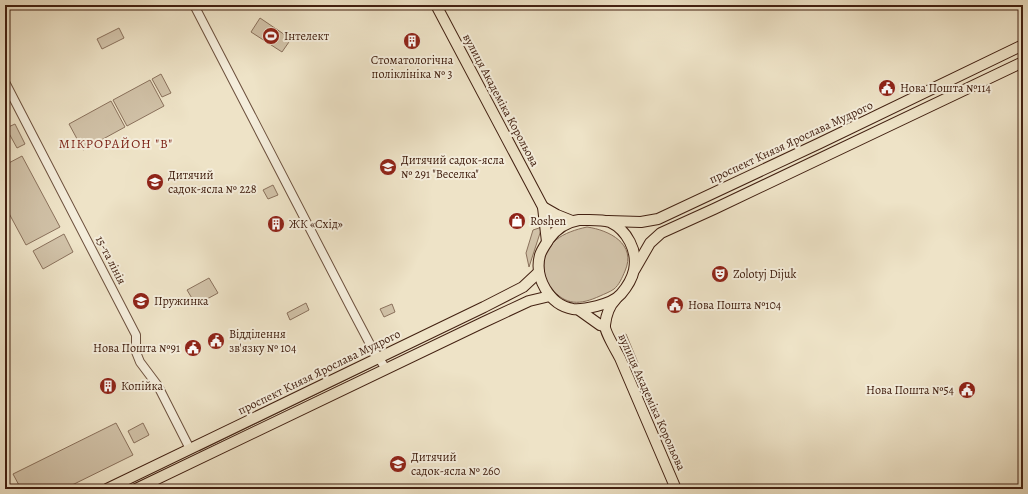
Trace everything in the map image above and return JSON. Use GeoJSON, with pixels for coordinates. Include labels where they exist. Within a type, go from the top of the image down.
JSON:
{"type":"FeatureCollection","features":[{"type":"Feature","properties":{"kind":"main road","name":"вулиця Академіка Корольова"},"geometry":{"type":"LineString","coordinates":[[436,5],[543,207],[547,242]]}},
{"type":"Feature","properties":{"kind":"main road","name":"проспект Князя Ярослава Мудрого"},"geometry":{"type":"LineString","coordinates":[[608,222],[641,222],[658,219],[820,144],[1023,45]]}},
{"type":"Feature","properties":{"kind":"main road"},"geometry":{"type":"LineString","coordinates":[[572,221],[553,233],[547,242],[540,255],[539,272],[544,288],[550,296],[564,306],[579,310],[599,306],[620,296],[631,281],[635,269],[650,243],[661,233],[1023,62]]}},
{"type":"Feature","properties":{"kind":"main road"},"geometry":{"type":"LineString","coordinates":[[543,207],[572,221],[588,220],[608,222],[617,226],[625,232],[631,242],[635,269]]}},
{"type":"Feature","properties":{"kind":"main road","name":"проспект Князя Ярослава Мудрого"},"geometry":{"type":"LineString","coordinates":[[107,489],[523,287],[539,272]]}},
{"type":"Feature","properties":{"kind":"main road"},"geometry":{"type":"LineString","coordinates":[[136,489],[529,301],[550,296]]}},
{"type":"Feature","properties":{"kind":"main road","name":"вулиця Академіка Корольова"},"geometry":{"type":"LineString","coordinates":[[616,299],[609,308],[605,326],[676,489]]}},
{"type":"Feature","properties":{"kind":"main road","name":"вулиця Академіка Корольова"},"geometry":{"type":"LineString","coordinates":[[579,310],[600,325],[605,326]]}},
{"type":"Feature","properties":{"kind":"main road"},"geometry":{"type":"LineString","coordinates":[[190,449],[196,460]]}},
{"type":"Feature","properties":{"kind":"street"},"geometry":{"type":"LineString","coordinates":[[194,5],[351,308],[386,369]]}},
{"type":"Feature","properties":{"kind":"street","name":"15-та лінія"},"geometry":{"type":"LineString","coordinates":[[5,82],[136,335],[136,352],[140,362],[158,386],[190,449]]}},
{"type":"Feature","properties":{"kind":"shaded area","name":"Інтелект"},"geometry":{"type":"Polygon","coordinates":[[[260,18],[291,39],[282,52],[251,32],[260,18]]]}},
{"type":"Feature","properties":{"kind":"shaded area"},"geometry":{"type":"Polygon","coordinates":[[[119,28],[124,38],[102,49],[97,39],[119,28]]]}},
{"type":"Feature","properties":{"kind":"shaded area"},"geometry":{"type":"Polygon","coordinates":[[[161,74],[171,93],[162,97],[152,79],[161,74]]]}},
{"type":"Feature","properties":{"kind":"shaded area"},"geometry":{"type":"Polygon","coordinates":[[[150,80],[164,106],[127,126],[113,100],[150,80]]]}},
{"type":"Feature","properties":{"kind":"shaded area"},"geometry":{"type":"Polygon","coordinates":[[[111,101],[125,127],[83,150],[69,124],[111,101]]]}},
{"type":"Feature","properties":{"kind":"shaded area"},"geometry":{"type":"Polygon","coordinates":[[[15,124],[25,144],[17,148],[6,128],[15,124]]]}},
{"type":"Feature","properties":{"kind":"shaded area"},"geometry":{"type":"Polygon","coordinates":[[[22,156],[60,227],[26,245],[5,206],[5,165],[22,156]]]}},
{"type":"Feature","properties":{"kind":"shaded area"},"geometry":{"type":"Polygon","coordinates":[[[273,185],[278,195],[268,199],[263,190],[273,185]]]}},
{"type":"Feature","properties":{"kind":"shaded area"},"geometry":{"type":"Polygon","coordinates":[[[542,227],[529,267],[526,253],[533,230],[542,227]]]}},
{"type":"Feature","properties":{"kind":"shaded area"},"geometry":{"type":"Polygon","coordinates":[[[587,227],[604,231],[619,240],[627,253],[628,261],[622,279],[614,289],[586,301],[568,301],[557,294],[550,286],[546,279],[544,260],[551,245],[556,240],[570,232],[587,227]]]}},
{"type":"Feature","properties":{"kind":"shaded area"},"geometry":{"type":"Polygon","coordinates":[[[64,234],[73,252],[43,269],[33,251],[64,234]]]}},
{"type":"Feature","properties":{"kind":"shaded area"},"geometry":{"type":"Polygon","coordinates":[[[209,278],[218,293],[196,305],[187,290],[209,278]]]}},
{"type":"Feature","properties":{"kind":"shaded area"},"geometry":{"type":"Polygon","coordinates":[[[306,303],[309,310],[290,320],[287,313],[306,303]]]}},
{"type":"Feature","properties":{"kind":"shaded area"},"geometry":{"type":"Polygon","coordinates":[[[392,304],[395,312],[384,317],[380,309],[392,304]]]}},
{"type":"Feature","properties":{"kind":"shaded area"},"geometry":{"type":"Polygon","coordinates":[[[626,334],[638,363],[633,365],[621,336],[626,334]]]}},
{"type":"Feature","properties":{"kind":"shaded area"},"geometry":{"type":"Polygon","coordinates":[[[371,364],[372,367],[199,451],[198,449],[371,364]]]}},
{"type":"Feature","properties":{"kind":"shaded area"},"geometry":{"type":"Polygon","coordinates":[[[116,423],[133,455],[64,489],[21,489],[13,474],[116,423]]]}},
{"type":"Feature","properties":{"kind":"shaded area"},"geometry":{"type":"Polygon","coordinates":[[[143,423],[149,435],[134,443],[128,431],[143,423]]]}},
{"type":"Feature","properties":{"kind":"place","name":"Інтелект"},"geometry":{"type":"Point","coordinates":[271,36]}},
{"type":"Feature","properties":{"kind":"place","name":"Стоматологічна поліклініка № 3"},"geometry":{"type":"Point","coordinates":[412,41]}},
{"type":"Feature","properties":{"kind":"place","name":"Нова Пошта №114"},"geometry":{"type":"Point","coordinates":[887,88]}},
{"type":"Feature","properties":{"kind":"place","name":"Дитячий садок-ясла № 291 \"Веселка\""},"geometry":{"type":"Point","coordinates":[388,167]}},
{"type":"Feature","properties":{"kind":"place","name":"Дитячий садок-ясла № 228"},"geometry":{"type":"Point","coordinates":[155,182]}},
{"type":"Feature","properties":{"kind":"place","name":"Roshen"},"geometry":{"type":"Point","coordinates":[517,221]}},
{"type":"Feature","properties":{"kind":"place","name":"ЖК «Схід»"},"geometry":{"type":"Point","coordinates":[276,224]}},
{"type":"Feature","properties":{"kind":"place","name":"Zolotyj Dijuk"},"geometry":{"type":"Point","coordinates":[720,274]}},
{"type":"Feature","properties":{"kind":"place","name":"Пружинка"},"geometry":{"type":"Point","coordinates":[141,301]}},
{"type":"Feature","properties":{"kind":"place","name":"Нова Пошта №104"},"geometry":{"type":"Point","coordinates":[675,305]}},
{"type":"Feature","properties":{"kind":"place","name":"Відділення зв'язку № 104"},"geometry":{"type":"Point","coordinates":[216,341]}},
{"type":"Feature","properties":{"kind":"place","name":"Нова Пошта №91"},"geometry":{"type":"Point","coordinates":[193,348]}},
{"type":"Feature","properties":{"kind":"place","name":"Копійка"},"geometry":{"type":"Point","coordinates":[108,386]}},
{"type":"Feature","properties":{"kind":"place","name":"Нова Пошта №54"},"geometry":{"type":"Point","coordinates":[967,390]}},
{"type":"Feature","properties":{"kind":"place","name":"Дитячий садок-ясла № 260"},"geometry":{"type":"Point","coordinates":[398,464]}},
{"type":"Feature","properties":{"kind":"district","name":"МІКРОРАЙОН \"В\""},"geometry":{"type":"Point","coordinates":[116,143]}}]}
